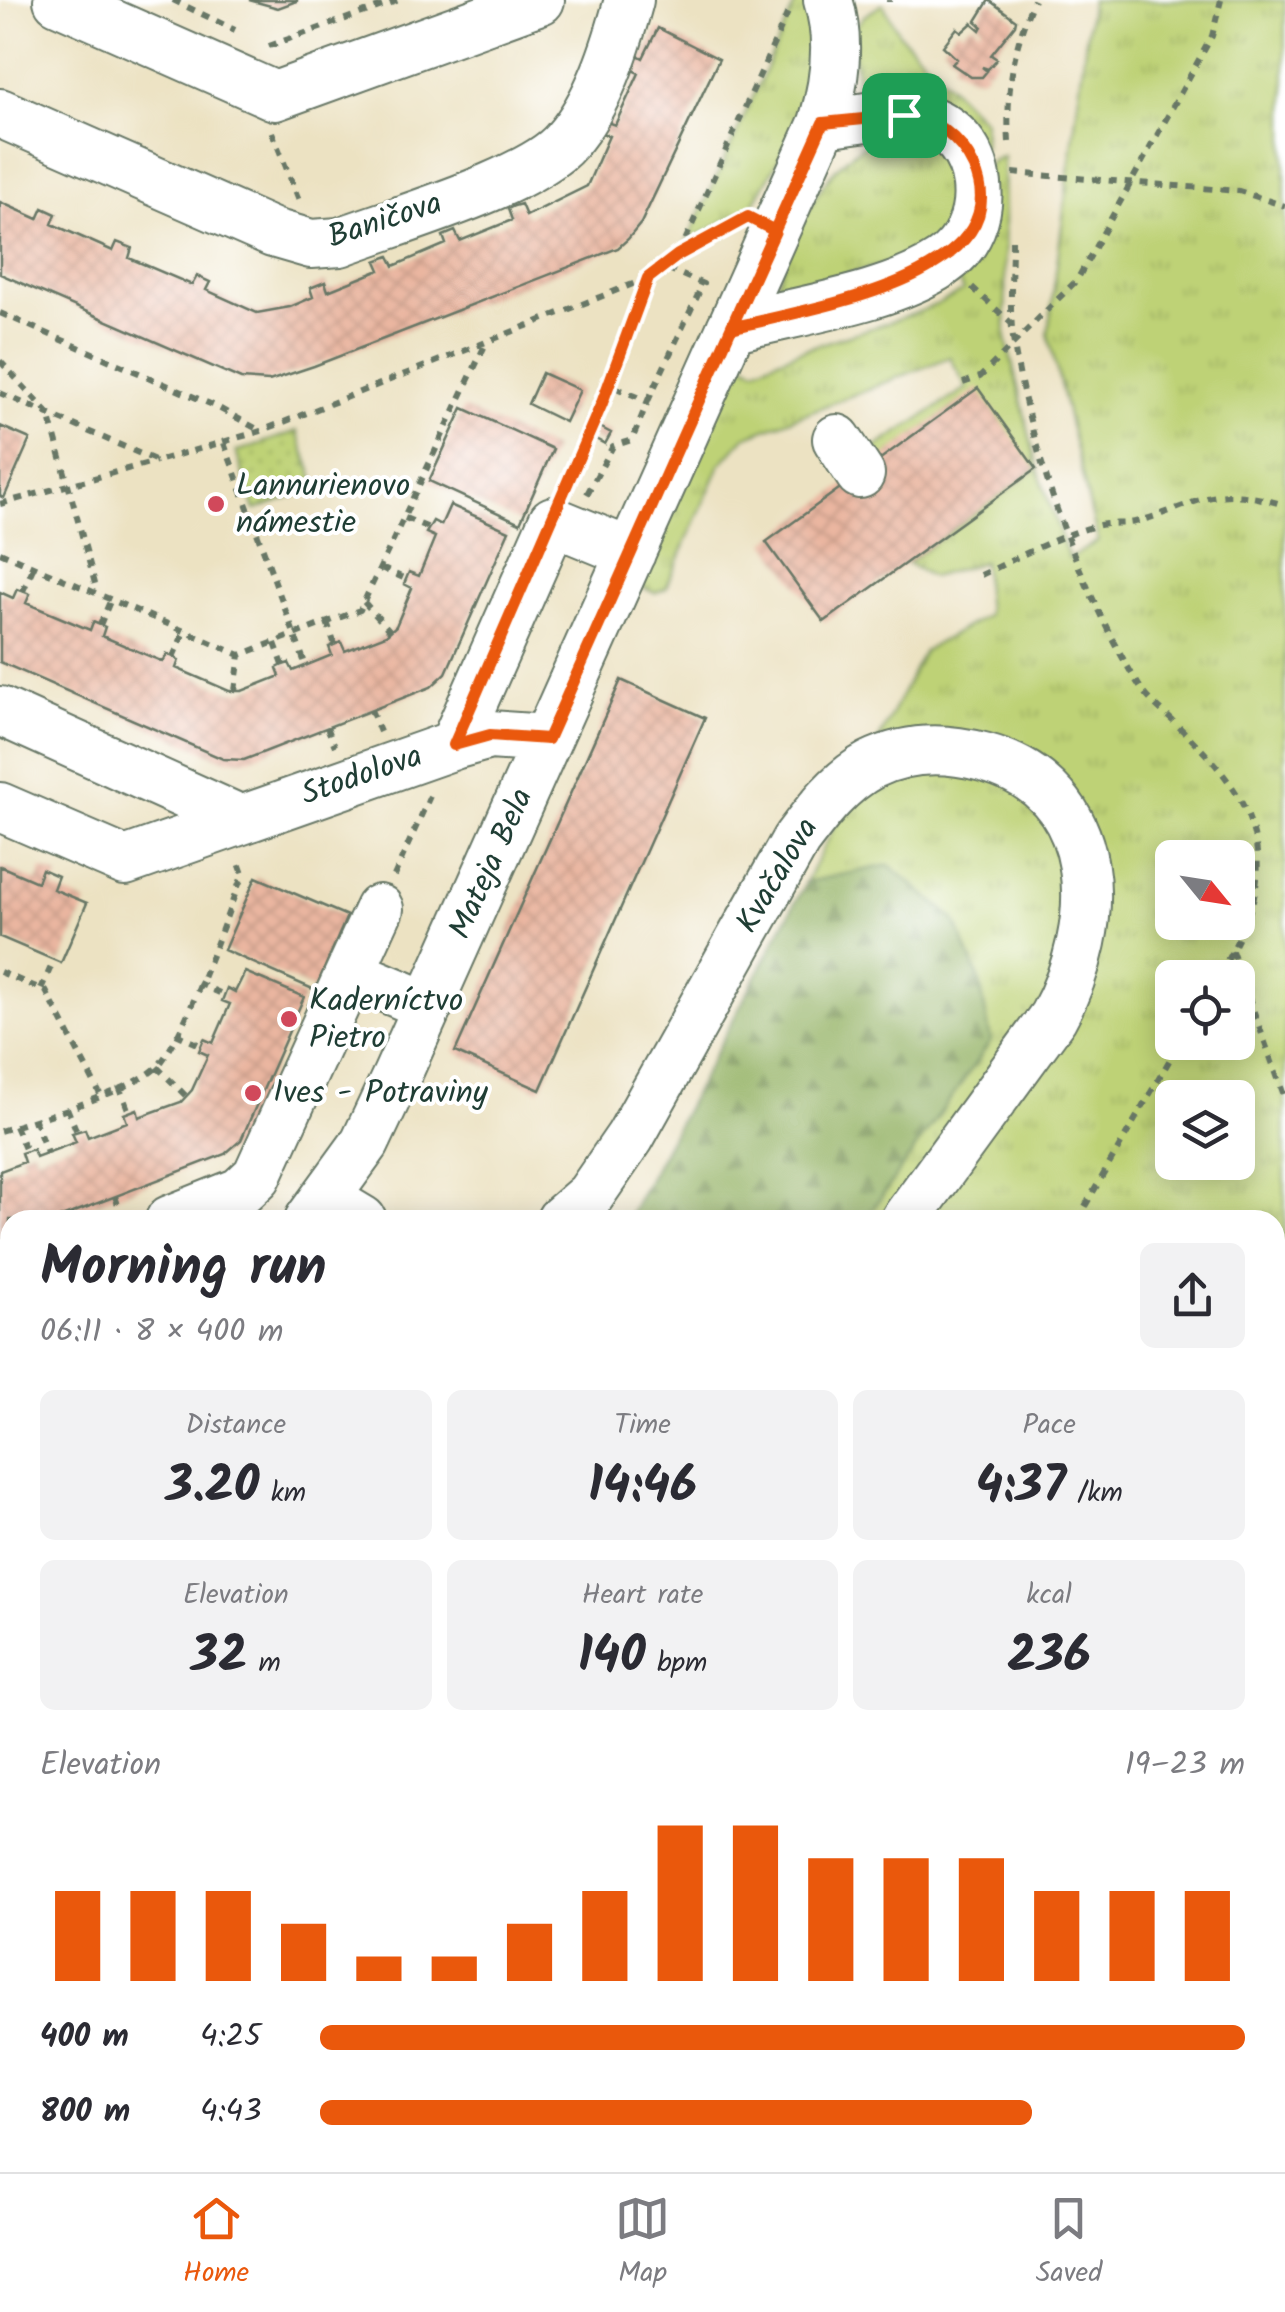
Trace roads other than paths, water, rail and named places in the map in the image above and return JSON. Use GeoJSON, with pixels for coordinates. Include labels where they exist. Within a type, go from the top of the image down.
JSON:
{"type":"FeatureCollection","features":[{"type":"Feature","properties":{"kind":"street"},"geometry":{"type":"LineString","coordinates":[[58,0],[274,96],[540,0]]}},
{"type":"Feature","properties":{"kind":"street","name":"Baničova"},"geometry":{"type":"LineString","coordinates":[[0,113],[274,233],[312,244],[340,242],[534,167],[564,144],[587,112],[619,37],[628,0]]}},
{"type":"Feature","properties":{"kind":"street","name":"Mateja Bela"},"geometry":{"type":"LineString","coordinates":[[334,1210],[823,123],[848,2]]}},
{"type":"Feature","properties":{"kind":"street"},"geometry":{"type":"LineString","coordinates":[[731,328],[874,290],[943,262],[968,236],[977,210],[975,170],[963,148],[926,118],[904,115],[823,123]]}},
{"type":"Feature","properties":{"kind":"street"},"geometry":{"type":"LineString","coordinates":[[454,745],[563,524],[630,553]]}},
{"type":"Feature","properties":{"kind":"street"},"geometry":{"type":"LineString","coordinates":[[0,711],[235,833]]}},
{"type":"Feature","properties":{"kind":"street","name":"Stodolova"},"geometry":{"type":"LineString","coordinates":[[0,807],[125,861],[235,833],[454,745],[490,735],[548,739]]}},
{"type":"Feature","properties":{"kind":"street","name":"Kvačalova"},"geometry":{"type":"LineString","coordinates":[[573,1210],[590,1196],[630,1136],[796,840],[818,809],[870,766],[930,750],[961,751],[1022,774],[1063,812],[1084,858],[1086,919],[1072,981],[1053,1016],[912,1210]]}},
{"type":"Feature","properties":{"kind":"street"},"geometry":{"type":"LineString","coordinates":[[195,1210],[240,1192],[256,1176],[378,909]]}},
{"type":"Feature","properties":{"kind":"street"},"geometry":{"type":"LineString","coordinates":[[350,973],[428,1006]]}},
{"type":"Feature","properties":{"kind":"place","name":"Lannurienovo námestie"},"geometry":{"type":"Point","coordinates":[216,504]}},
{"type":"Feature","properties":{"kind":"place","name":"Kaderníctvo Pietro"},"geometry":{"type":"Point","coordinates":[289,1019]}},
{"type":"Feature","properties":{"kind":"place","name":"Ives - Potraviny"},"geometry":{"type":"Point","coordinates":[253,1093]}}]}
